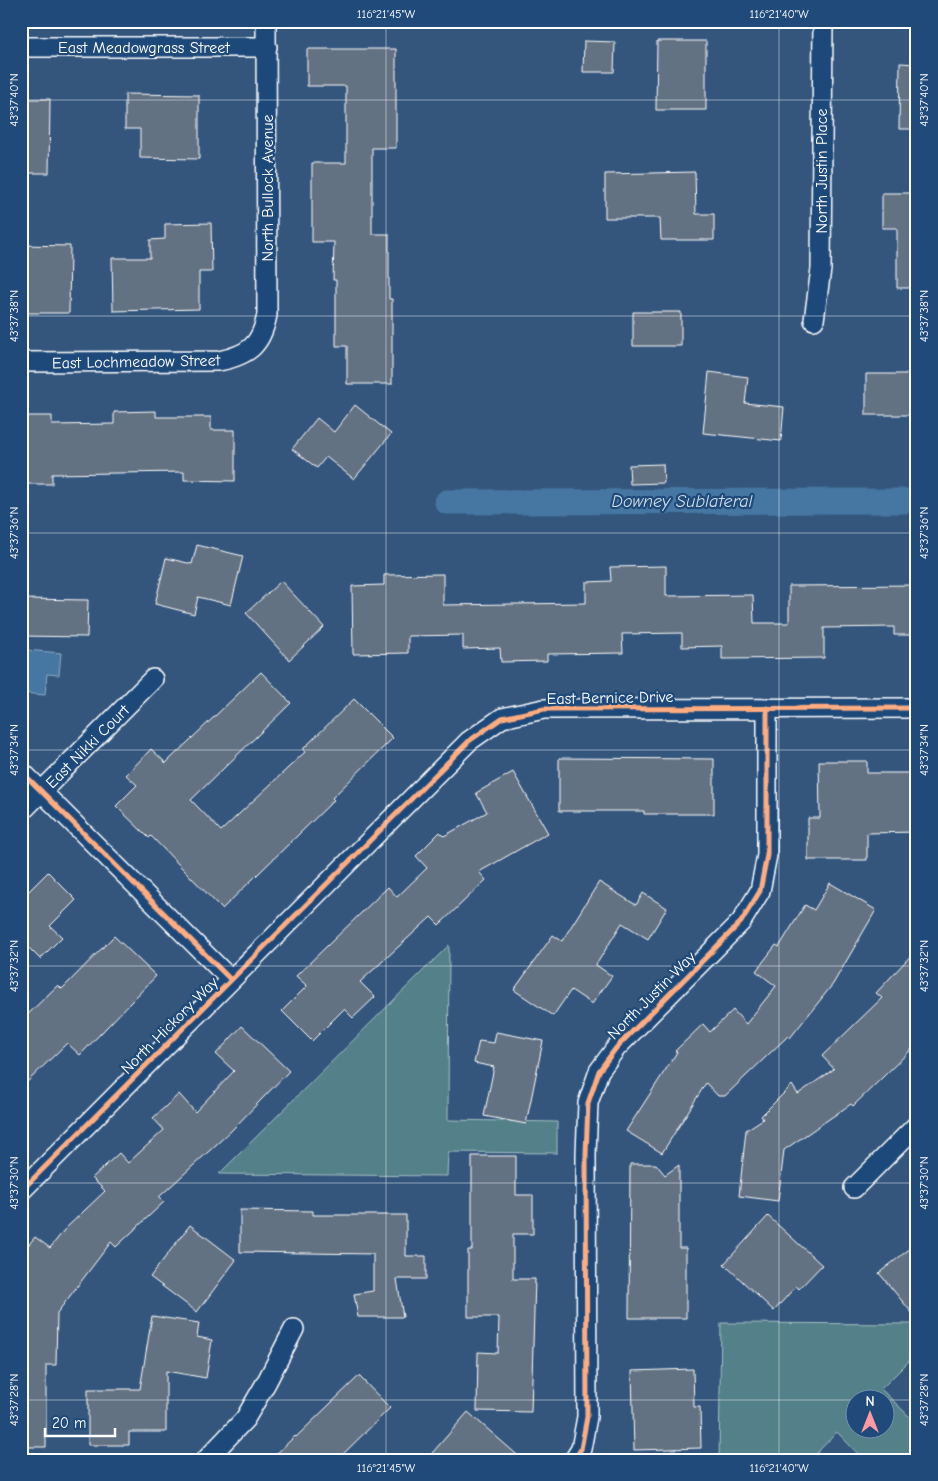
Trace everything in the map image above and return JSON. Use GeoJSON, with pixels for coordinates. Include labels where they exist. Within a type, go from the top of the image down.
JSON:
{"type":"FeatureCollection","features":[{"type":"Feature","properties":{"kind":"street","name":"North Bullock Avenue"},"geometry":{"type":"LineString","coordinates":[[249,350],[259,340],[267,315],[266,21]]}},
{"type":"Feature","properties":{"kind":"street","name":"North Justin Place"},"geometry":{"type":"LineString","coordinates":[[814,320],[821,269],[823,21]]}},
{"type":"Feature","properties":{"kind":"street","name":"East Meadowgrass Street"},"geometry":{"type":"LineString","coordinates":[[21,47],[267,47]]}},
{"type":"Feature","properties":{"kind":"street","name":"East Lochmeadow Street"},"geometry":{"type":"LineString","coordinates":[[21,362],[219,361],[234,358],[249,350]]}},
{"type":"Feature","properties":{"kind":"street","name":"East Nikki Court"},"geometry":{"type":"LineString","coordinates":[[21,812],[153,679]]}},
{"type":"Feature","properties":{"kind":"street","name":"North Justin Way"},"geometry":{"type":"LineString","coordinates":[[574,1460],[581,1448],[587,1417],[586,1154],[588,1103],[599,1072],[616,1048],[741,922],[760,891],[768,855],[767,708]]}},
{"type":"Feature","properties":{"kind":"street","name":"East Bernice Drive"},"geometry":{"type":"LineString","coordinates":[[231,980],[469,741],[502,718],[544,709],[917,708]]}},
{"type":"Feature","properties":{"kind":"street","name":"North Hickory Way"},"geometry":{"type":"LineString","coordinates":[[21,771],[231,980],[21,1191]]}},
{"type":"Feature","properties":{"kind":"street"},"geometry":{"type":"LineString","coordinates":[[854,1188],[917,1125]]}},
{"type":"Feature","properties":{"kind":"street"},"geometry":{"type":"LineString","coordinates":[[206,1460],[245,1419],[294,1329]]}},
{"type":"Feature","properties":{"kind":"green space"},"geometry":{"type":"Polygon","coordinates":[[[449,945],[448,1120],[557,1122],[557,1153],[448,1152],[447,1176],[219,1174],[449,945]]]}},
{"type":"Feature","properties":{"kind":"green space"},"geometry":{"type":"Polygon","coordinates":[[[721,1323],[917,1324],[917,1353],[882,1388],[846,1388],[846,1438],[896,1438],[896,1404],[917,1424],[917,1460],[864,1460],[837,1432],[810,1460],[719,1460],[721,1323]]]}},
{"type":"Feature","properties":{"kind":"water"},"geometry":{"type":"Polygon","coordinates":[[[26,650],[61,653],[59,675],[47,674],[45,695],[21,693],[21,653],[26,650]]]}},
{"type":"Feature","properties":{"kind":"building"},"geometry":{"type":"Polygon","coordinates":[[[584,41],[615,42],[614,72],[583,72],[584,41]]]}},
{"type":"Feature","properties":{"kind":"building"},"geometry":{"type":"Polygon","coordinates":[[[657,41],[706,41],[706,110],[656,110],[657,41]]]}},
{"type":"Feature","properties":{"kind":"building"},"geometry":{"type":"Polygon","coordinates":[[[307,49],[396,49],[396,148],[372,148],[372,234],[389,234],[389,299],[392,299],[392,384],[347,384],[347,346],[336,346],[336,280],[333,280],[334,242],[312,242],[312,163],[346,163],[346,86],[307,86],[307,49]]]}},
{"type":"Feature","properties":{"kind":"building"},"geometry":{"type":"Polygon","coordinates":[[[900,63],[917,64],[917,129],[899,129],[900,63]]]}},
{"type":"Feature","properties":{"kind":"building"},"geometry":{"type":"Polygon","coordinates":[[[125,94],[199,95],[199,159],[140,158],[140,129],[125,129],[125,94]]]}},
{"type":"Feature","properties":{"kind":"building"},"geometry":{"type":"Polygon","coordinates":[[[21,99],[50,99],[49,173],[21,173],[21,99]]]}},
{"type":"Feature","properties":{"kind":"building"},"geometry":{"type":"Polygon","coordinates":[[[695,172],[696,214],[714,214],[714,240],[661,240],[660,218],[605,218],[605,174],[695,172]]]}},
{"type":"Feature","properties":{"kind":"building"},"geometry":{"type":"Polygon","coordinates":[[[882,193],[917,193],[917,288],[897,288],[897,228],[882,228],[882,193]]]}},
{"type":"Feature","properties":{"kind":"building"},"geometry":{"type":"Polygon","coordinates":[[[211,223],[212,272],[199,272],[199,309],[113,311],[112,258],[150,258],[150,240],[165,239],[165,224],[211,223]]]}},
{"type":"Feature","properties":{"kind":"building"},"geometry":{"type":"Polygon","coordinates":[[[21,245],[70,246],[69,313],[21,313],[21,245]]]}},
{"type":"Feature","properties":{"kind":"building"},"geometry":{"type":"Polygon","coordinates":[[[633,312],[681,312],[681,346],[633,346],[633,312]]]}},
{"type":"Feature","properties":{"kind":"building"},"geometry":{"type":"Polygon","coordinates":[[[709,372],[748,377],[745,403],[784,407],[781,441],[703,433],[709,372]]]}},
{"type":"Feature","properties":{"kind":"building"},"geometry":{"type":"Polygon","coordinates":[[[866,374],[917,374],[917,415],[866,415],[866,374]]]}},
{"type":"Feature","properties":{"kind":"building"},"geometry":{"type":"Polygon","coordinates":[[[355,405],[391,434],[354,479],[326,457],[317,468],[292,449],[317,418],[334,432],[355,405]]]}},
{"type":"Feature","properties":{"kind":"building"},"geometry":{"type":"Polygon","coordinates":[[[156,411],[156,417],[211,417],[211,430],[235,430],[235,481],[184,480],[184,472],[52,474],[52,484],[21,484],[21,416],[52,416],[52,425],[114,424],[114,412],[156,411]]]}},
{"type":"Feature","properties":{"kind":"building"},"geometry":{"type":"Polygon","coordinates":[[[663,464],[664,483],[630,484],[629,465],[663,464]]]}},
{"type":"Feature","properties":{"kind":"building"},"geometry":{"type":"Polygon","coordinates":[[[197,545],[243,556],[231,605],[198,597],[194,614],[155,604],[166,558],[192,564],[197,545]]]}},
{"type":"Feature","properties":{"kind":"building"},"geometry":{"type":"Polygon","coordinates":[[[666,566],[666,596],[753,595],[754,623],[789,623],[789,586],[917,585],[917,635],[894,635],[894,627],[824,628],[824,658],[722,659],[722,646],[682,647],[682,633],[622,634],[623,653],[547,654],[547,661],[501,662],[500,648],[463,649],[463,635],[408,636],[408,653],[353,654],[352,586],[384,585],[384,575],[443,574],[443,605],[586,603],[586,582],[611,581],[610,567],[666,566]]]}},
{"type":"Feature","properties":{"kind":"building"},"geometry":{"type":"Polygon","coordinates":[[[281,581],[324,627],[289,660],[246,613],[281,581]]]}},
{"type":"Feature","properties":{"kind":"building"},"geometry":{"type":"Polygon","coordinates":[[[21,599],[88,600],[87,637],[21,636],[21,599]]]}},
{"type":"Feature","properties":{"kind":"building"},"geometry":{"type":"Polygon","coordinates":[[[261,672],[291,703],[191,800],[221,831],[305,752],[303,749],[354,699],[393,738],[332,798],[334,800],[222,909],[151,836],[149,838],[116,806],[137,785],[126,775],[151,749],[166,763],[261,672]]]}},
{"type":"Feature","properties":{"kind":"building"},"geometry":{"type":"Polygon","coordinates":[[[559,758],[714,759],[714,814],[644,814],[644,811],[559,811],[559,758]]]}},
{"type":"Feature","properties":{"kind":"building"},"geometry":{"type":"Polygon","coordinates":[[[819,761],[867,761],[867,773],[917,773],[917,832],[867,833],[867,860],[808,860],[808,818],[820,818],[819,761]]]}},
{"type":"Feature","properties":{"kind":"building"},"geometry":{"type":"Polygon","coordinates":[[[513,772],[548,833],[479,872],[486,880],[439,925],[431,917],[360,982],[375,997],[353,1018],[344,1009],[312,1041],[282,1011],[307,986],[296,976],[388,887],[397,897],[427,868],[416,856],[440,832],[444,836],[487,812],[476,793],[513,772]]]}},
{"type":"Feature","properties":{"kind":"building"},"geometry":{"type":"Polygon","coordinates":[[[48,872],[76,900],[50,926],[62,937],[40,959],[21,940],[21,899],[48,872]]]}},
{"type":"Feature","properties":{"kind":"building"},"geometry":{"type":"Polygon","coordinates":[[[599,882],[636,905],[643,893],[667,908],[648,939],[622,923],[596,965],[612,976],[592,1004],[571,990],[553,1016],[514,990],[553,935],[562,941],[599,882]]]}},
{"type":"Feature","properties":{"kind":"building"},"geometry":{"type":"Polygon","coordinates":[[[830,883],[876,910],[833,984],[790,1038],[788,1036],[725,1096],[718,1096],[706,1083],[662,1153],[626,1131],[677,1052],[675,1051],[703,1024],[710,1032],[733,1010],[746,1024],[776,986],[756,971],[776,945],[779,947],[805,905],[814,910],[830,883]]]}},
{"type":"Feature","properties":{"kind":"building"},"geometry":{"type":"Polygon","coordinates":[[[114,936],[156,976],[80,1055],[67,1043],[21,1088],[21,1021],[58,985],[62,989],[114,936]]]}},
{"type":"Feature","properties":{"kind":"building"},"geometry":{"type":"Polygon","coordinates":[[[917,949],[917,1044],[853,1106],[851,1104],[784,1150],[778,1201],[739,1196],[746,1130],[763,1119],[761,1116],[792,1085],[798,1094],[834,1069],[822,1056],[882,998],[876,993],[917,949]]]}},
{"type":"Feature","properties":{"kind":"building"},"geometry":{"type":"Polygon","coordinates":[[[242,1026],[289,1071],[231,1131],[159,1197],[164,1202],[116,1247],[111,1242],[57,1313],[56,1365],[46,1365],[46,1447],[21,1447],[21,1254],[35,1237],[50,1248],[65,1229],[105,1191],[92,1178],[119,1153],[128,1163],[164,1130],[153,1118],[179,1094],[195,1112],[234,1071],[216,1054],[242,1026]]]}},
{"type":"Feature","properties":{"kind":"building"},"geometry":{"type":"Polygon","coordinates":[[[496,1032],[543,1041],[526,1124],[484,1116],[494,1067],[474,1063],[479,1041],[494,1043],[496,1032]]]}},
{"type":"Feature","properties":{"kind":"building"},"geometry":{"type":"Polygon","coordinates":[[[472,1156],[516,1156],[516,1195],[533,1195],[533,1234],[513,1234],[513,1279],[535,1279],[531,1412],[477,1411],[478,1352],[498,1353],[499,1317],[468,1317],[468,1250],[472,1250],[472,1156]]]}},
{"type":"Feature","properties":{"kind":"building"},"geometry":{"type":"Polygon","coordinates":[[[630,1164],[656,1164],[665,1175],[679,1165],[679,1248],[686,1248],[686,1318],[629,1318],[630,1164]]]}},
{"type":"Feature","properties":{"kind":"building"},"geometry":{"type":"Polygon","coordinates":[[[240,1210],[313,1211],[313,1215],[406,1215],[406,1256],[426,1256],[426,1279],[397,1279],[403,1317],[358,1317],[354,1294],[373,1291],[373,1254],[240,1252],[240,1210]]]}},
{"type":"Feature","properties":{"kind":"building"},"geometry":{"type":"Polygon","coordinates":[[[768,1216],[822,1265],[799,1289],[796,1286],[774,1311],[724,1264],[768,1216]]]}},
{"type":"Feature","properties":{"kind":"building"},"geometry":{"type":"Polygon","coordinates":[[[190,1225],[236,1260],[197,1312],[150,1277],[190,1225]]]}},
{"type":"Feature","properties":{"kind":"building"},"geometry":{"type":"Polygon","coordinates":[[[917,1243],[917,1319],[879,1273],[917,1243]]]}},
{"type":"Feature","properties":{"kind":"building"},"geometry":{"type":"Polygon","coordinates":[[[152,1316],[199,1323],[197,1337],[212,1340],[206,1378],[166,1371],[166,1432],[129,1432],[129,1445],[88,1445],[88,1389],[140,1389],[152,1316]]]}},
{"type":"Feature","properties":{"kind":"building"},"geometry":{"type":"Polygon","coordinates":[[[693,1369],[694,1407],[700,1407],[701,1448],[634,1450],[632,1371],[693,1369]]]}},
{"type":"Feature","properties":{"kind":"building"},"geometry":{"type":"Polygon","coordinates":[[[359,1376],[390,1408],[337,1460],[270,1460],[296,1437],[359,1376]]]}},
{"type":"Feature","properties":{"kind":"building"},"geometry":{"type":"Polygon","coordinates":[[[468,1412],[523,1460],[426,1460],[468,1412]]]}},
{"type":"Feature","properties":{"kind":"waterway","name":"Downey Sublateral"},"geometry":{"type":"LineString","coordinates":[[447,502],[917,501]]}},
{"type":"Feature","properties":{"kind":"cycle path"},"geometry":{"type":"LineString","coordinates":[[574,1460],[581,1449],[587,1417],[586,1154],[588,1103],[599,1071],[616,1048],[741,922],[760,891],[767,855],[767,708]]}},
{"type":"Feature","properties":{"kind":"cycle path"},"geometry":{"type":"LineString","coordinates":[[21,1191],[469,741],[502,718],[544,709],[917,708]]}},
{"type":"Feature","properties":{"kind":"cycle path"},"geometry":{"type":"LineString","coordinates":[[21,771],[231,980]]}}]}
